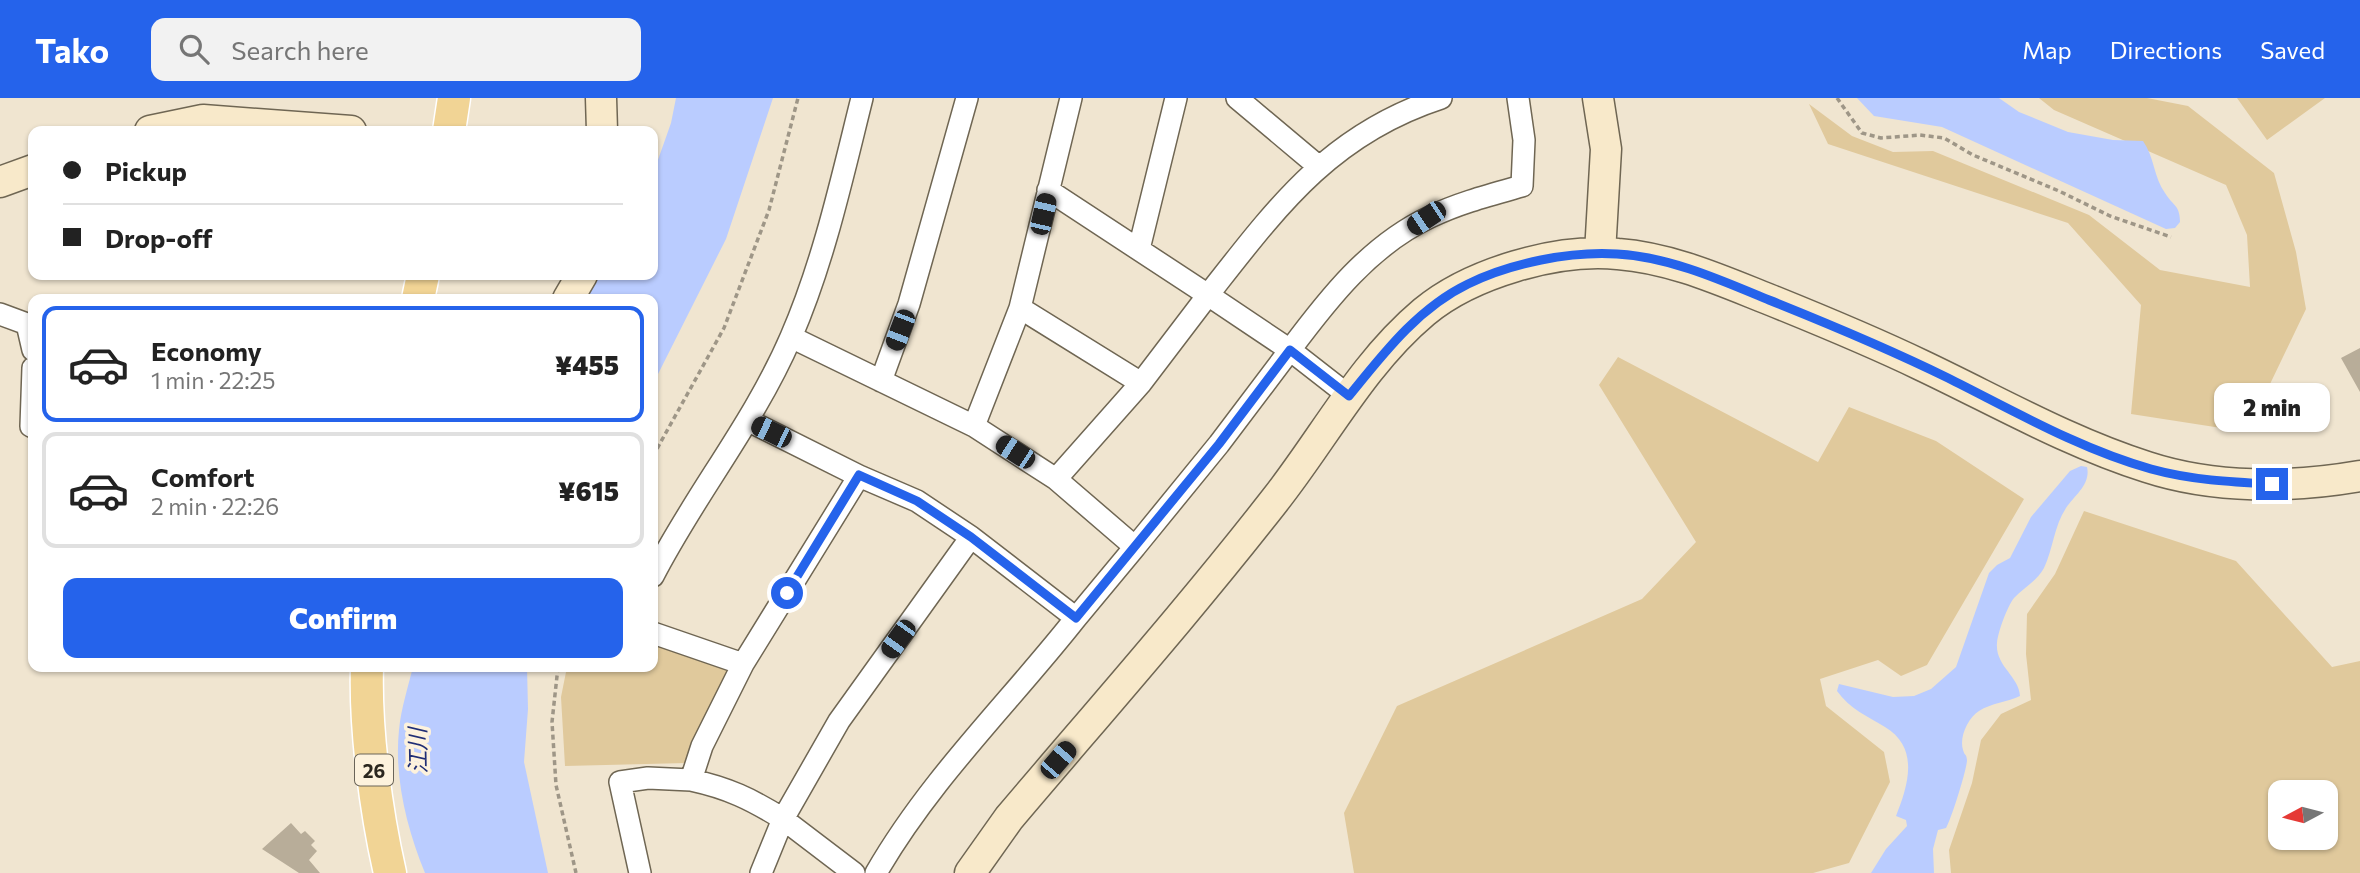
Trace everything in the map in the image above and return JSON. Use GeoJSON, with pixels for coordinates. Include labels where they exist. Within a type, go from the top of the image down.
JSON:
{"type":"FeatureCollection","features":[{"type":"Feature","properties":{"kind":"main road"},"geometry":{"type":"LineString","coordinates":[[430,126],[433,98]]}},
{"type":"Feature","properties":{"kind":"main road"},"geometry":{"type":"LineString","coordinates":[[450,126],[454,98]]}},
{"type":"Feature","properties":{"kind":"main road","name":"26"},"geometry":{"type":"LineString","coordinates":[[347,672],[346,695],[370,873]]}},
{"type":"Feature","properties":{"kind":"main road","name":"26"},"geometry":{"type":"LineString","coordinates":[[367,672],[366,698],[383,844],[390,873]]}},
{"type":"Feature","properties":{"kind":"street"},"geometry":{"type":"LineString","coordinates":[[601,98],[603,126]]}},
{"type":"Feature","properties":{"kind":"street"},"geometry":{"type":"LineString","coordinates":[[658,568],[749,421],[791,337],[829,228],[862,98]]}},
{"type":"Feature","properties":{"kind":"street"},"geometry":{"type":"LineString","coordinates":[[881,381],[909,304],[967,98]]}},
{"type":"Feature","properties":{"kind":"street"},"geometry":{"type":"LineString","coordinates":[[974,426],[1020,308],[1071,98]]}},
{"type":"Feature","properties":{"kind":"street"},"geometry":{"type":"LineString","coordinates":[[1139,249],[1176,98]]}},
{"type":"Feature","properties":{"kind":"street"},"geometry":{"type":"LineString","coordinates":[[1237,98],[1318,166]]}},
{"type":"Feature","properties":{"kind":"street"},"geometry":{"type":"LineString","coordinates":[[1056,478],[1141,383],[1277,207],[1318,166],[1404,103],[1441,98]]}},
{"type":"Feature","properties":{"kind":"street"},"geometry":{"type":"LineString","coordinates":[[876,873],[897,836],[936,783],[1004,706],[1135,547],[1219,444],[1323,306],[1352,274],[1387,244],[1426,218],[1465,201],[1522,186],[1524,140],[1518,98]]}},
{"type":"Feature","properties":{"kind":"street"},"geometry":{"type":"LineString","coordinates":[[1598,98],[1606,149],[1600,253]]}},
{"type":"Feature","properties":{"kind":"street"},"geometry":{"type":"LineString","coordinates":[[174,126],[203,120],[284,126]]}},
{"type":"Feature","properties":{"kind":"street"},"geometry":{"type":"LineString","coordinates":[[0,182],[28,172]]}},
{"type":"Feature","properties":{"kind":"street"},"geometry":{"type":"LineString","coordinates":[[1048,190],[1290,350],[1349,396]]}},
{"type":"Feature","properties":{"kind":"street"},"geometry":{"type":"LineString","coordinates":[[970,873],[1009,818],[1276,498],[1349,396],[1385,351],[1424,312],[1468,284],[1558,256],[1600,253],[1651,259],[1724,281],[1855,334],[2073,439],[2150,469],[2192,478],[2272,484],[2360,476]]}},
{"type":"Feature","properties":{"kind":"street"},"geometry":{"type":"LineString","coordinates":[[1020,308],[1141,383]]}},
{"type":"Feature","properties":{"kind":"street"},"geometry":{"type":"LineString","coordinates":[[0,314],[27,324],[28,328]]}},
{"type":"Feature","properties":{"kind":"street"},"geometry":{"type":"LineString","coordinates":[[791,337],[974,426],[1056,478],[1135,547]]}},
{"type":"Feature","properties":{"kind":"street"},"geometry":{"type":"LineString","coordinates":[[749,421],[917,501],[971,537],[1076,618]]}},
{"type":"Feature","properties":{"kind":"street"},"geometry":{"type":"LineString","coordinates":[[691,780],[702,746],[743,664],[859,475]]}},
{"type":"Feature","properties":{"kind":"street"},"geometry":{"type":"LineString","coordinates":[[761,873],[783,819],[839,721],[971,537]]}},
{"type":"Feature","properties":{"kind":"street"},"geometry":{"type":"LineString","coordinates":[[658,635],[743,664]]}},
{"type":"Feature","properties":{"kind":"street"},"geometry":{"type":"LineString","coordinates":[[640,873],[620,782],[648,778],[691,780],[721,786],[749,797],[783,819],[854,873]]}},
{"type":"Feature","properties":{"kind":"path"},"geometry":{"type":"LineString","coordinates":[[658,447],[724,328],[769,210],[798,98]]}},
{"type":"Feature","properties":{"kind":"path"},"geometry":{"type":"LineString","coordinates":[[1837,98],[1862,133],[1881,138],[1920,135],[1944,138],[1973,155],[2110,216],[2171,237]]}},
{"type":"Feature","properties":{"kind":"path"},"geometry":{"type":"LineString","coordinates":[[557,672],[552,722],[556,785],[576,873]]}},
{"type":"Feature","properties":{"kind":"shaded area"},"geometry":{"type":"Polygon","coordinates":[[[2039,98],[2147,98],[2188,106],[2274,173],[2296,252],[2306,309],[2247,432],[2131,414],[2141,305],[2068,223],[1828,144],[1809,104],[1852,136],[1893,152],[1933,151],[2089,215],[2160,270],[2250,287],[2247,235],[2226,185],[2054,110],[2039,98]]]}},
{"type":"Feature","properties":{"kind":"shaded area"},"geometry":{"type":"Polygon","coordinates":[[[2237,98],[2325,98],[2267,140],[2237,98]]]}},
{"type":"Feature","properties":{"kind":"shaded area"},"geometry":{"type":"Polygon","coordinates":[[[1618,357],[1818,462],[1849,407],[1936,441],[2024,499],[1927,665],[1901,676],[1878,660],[1820,679],[1826,706],[1884,752],[1890,782],[1849,863],[1813,873],[1354,873],[1344,813],[1397,706],[1642,599],[1696,542],[1599,385],[1618,357]]]}},
{"type":"Feature","properties":{"kind":"shaded area"},"geometry":{"type":"Polygon","coordinates":[[[2084,511],[2236,561],[2332,667],[2360,661],[2360,873],[1951,873],[1949,850],[1972,783],[1981,740],[2001,714],[2031,700],[2026,654],[2027,614],[2055,574],[2084,511]]]}},
{"type":"Feature","properties":{"kind":"shaded area"},"geometry":{"type":"Polygon","coordinates":[[[658,646],[725,666],[729,675],[687,763],[565,766],[561,697],[566,672],[658,672],[658,646]]]}},
{"type":"Feature","properties":{"kind":"water"},"geometry":{"type":"Polygon","coordinates":[[[676,98],[773,98],[726,239],[658,374],[658,294],[583,294],[590,280],[658,280],[658,160],[671,123],[676,98]]]}},
{"type":"Feature","properties":{"kind":"water"},"geometry":{"type":"Polygon","coordinates":[[[1857,98],[1999,98],[2019,112],[2068,132],[2113,140],[2143,141],[2150,153],[2158,181],[2177,209],[2180,222],[2175,228],[2166,229],[1942,127],[1874,116],[1857,98]]]}},
{"type":"Feature","properties":{"kind":"water"},"geometry":{"type":"Polygon","coordinates":[[[2081,466],[2087,467],[2087,479],[2062,515],[2044,568],[2014,598],[2003,620],[1997,651],[2016,683],[2020,696],[1979,711],[1965,728],[1962,745],[1967,758],[1966,765],[1946,828],[1938,830],[1933,849],[1934,873],[1871,873],[1886,849],[1907,826],[1906,820],[1896,816],[1907,780],[1907,756],[1896,736],[1842,697],[1837,691],[1839,684],[1893,697],[1914,696],[1931,689],[1956,667],[1989,573],[2010,558],[2031,517],[2070,471],[2081,466]]]}},
{"type":"Feature","properties":{"kind":"water","name":"江川"},"geometry":{"type":"Polygon","coordinates":[[[412,672],[527,672],[528,709],[524,762],[548,873],[425,873],[413,839],[400,785],[398,748],[412,672]]]}},
{"type":"Feature","properties":{"kind":"building"},"geometry":{"type":"Polygon","coordinates":[[[2360,348],[2360,392],[2341,358],[2360,348]]]}},
{"type":"Feature","properties":{"kind":"building"},"geometry":{"type":"Polygon","coordinates":[[[291,823],[301,834],[305,831],[315,841],[311,845],[317,851],[309,860],[320,873],[299,873],[262,849],[291,823]]]}},
{"type":"Feature","properties":{"kind":"route"},"geometry":{"type":"LineString","coordinates":[[787,593],[859,475],[917,501],[971,537],[1076,618],[1219,444],[1290,350],[1349,396],[1385,351],[1424,312],[1468,284],[1558,256],[1620,254],[1682,267],[1724,281],[1855,334],[2108,454],[2150,469],[2203,481],[2272,484]]}}]}
